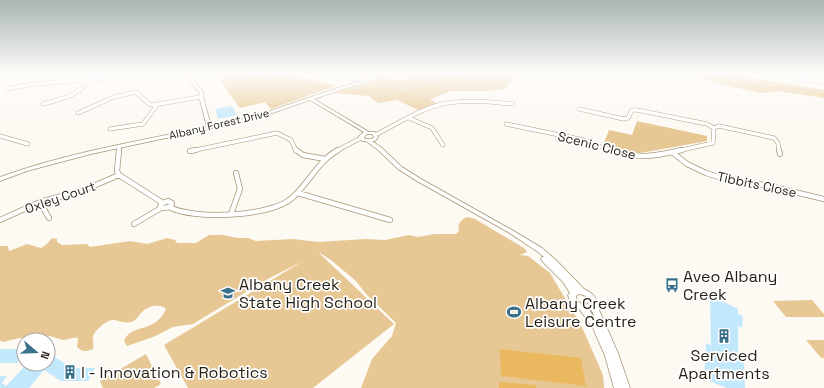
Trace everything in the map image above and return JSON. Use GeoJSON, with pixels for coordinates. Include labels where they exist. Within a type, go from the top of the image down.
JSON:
{"type":"FeatureCollection","features":[{"type":"Feature","properties":{"kind":"street"},"geometry":{"type":"LineString","coordinates":[[43,104],[74,92]]}},
{"type":"Feature","properties":{"kind":"street"},"geometry":{"type":"LineString","coordinates":[[136,92],[149,104],[157,105],[200,97]]}},
{"type":"Feature","properties":{"kind":"street"},"geometry":{"type":"LineString","coordinates":[[78,113],[113,98],[136,92]]}},
{"type":"Feature","properties":{"kind":"street"},"geometry":{"type":"LineString","coordinates":[[199,92],[200,97],[204,102],[209,128]]}},
{"type":"Feature","properties":{"kind":"street","name":"Albany Forest Drive"},"geometry":{"type":"LineString","coordinates":[[0,178],[32,168],[119,146],[253,118],[331,92]]}},
{"type":"Feature","properties":{"kind":"street"},"geometry":{"type":"LineString","coordinates":[[311,99],[373,135],[380,149]]}},
{"type":"Feature","properties":{"kind":"street"},"geometry":{"type":"LineString","coordinates":[[134,224],[162,205],[171,202],[172,205],[169,207],[176,211],[191,215],[267,212],[284,204],[298,193],[325,159],[336,151],[385,130],[424,110],[442,104],[461,101],[513,104]]}},
{"type":"Feature","properties":{"kind":"street"},"geometry":{"type":"LineString","coordinates":[[110,129],[143,124],[157,105]]}},
{"type":"Feature","properties":{"kind":"street"},"geometry":{"type":"LineString","coordinates":[[579,109],[624,119],[628,118],[632,110],[637,110],[707,124],[714,128],[719,126],[774,138],[778,143],[780,154]]}},
{"type":"Feature","properties":{"kind":"street"},"geometry":{"type":"LineString","coordinates":[[409,118],[432,128],[443,144]]}},
{"type":"Feature","properties":{"kind":"street","name":"Scenic Close"},"geometry":{"type":"LineString","coordinates":[[506,124],[584,140],[609,150],[630,156],[645,156],[672,152],[714,143],[714,128]]}},
{"type":"Feature","properties":{"kind":"street"},"geometry":{"type":"LineString","coordinates":[[357,127],[363,139],[380,149],[400,168],[538,253],[578,292],[590,296],[614,353],[626,388]]}},
{"type":"Feature","properties":{"kind":"street"},"geometry":{"type":"LineString","coordinates":[[190,151],[277,133],[291,140],[297,152],[303,155],[325,159]]}},
{"type":"Feature","properties":{"kind":"street"},"geometry":{"type":"LineString","coordinates":[[363,139],[373,135]]}},
{"type":"Feature","properties":{"kind":"street"},"geometry":{"type":"LineString","coordinates":[[0,136],[28,144]]}},
{"type":"Feature","properties":{"kind":"street"},"geometry":{"type":"LineString","coordinates":[[0,142],[8,138]]}},
{"type":"Feature","properties":{"kind":"street"},"geometry":{"type":"LineString","coordinates":[[119,146],[119,175],[162,205]]}},
{"type":"Feature","properties":{"kind":"street","name":"Tibbits Close"},"geometry":{"type":"LineString","coordinates":[[672,152],[688,164],[706,173],[731,181],[764,185],[824,199]]}},
{"type":"Feature","properties":{"kind":"street"},"geometry":{"type":"LineString","coordinates":[[230,214],[241,191],[241,180],[236,173]]}},
{"type":"Feature","properties":{"kind":"street","name":"Oxley Court"},"geometry":{"type":"LineString","coordinates":[[0,220],[40,202],[84,190],[119,175]]}},
{"type":"Feature","properties":{"kind":"street"},"geometry":{"type":"LineString","coordinates":[[298,193],[390,220]]}},
{"type":"Feature","properties":{"kind":"street"},"geometry":{"type":"LineString","coordinates":[[40,202],[49,218]]}},
{"type":"Feature","properties":{"kind":"street"},"geometry":{"type":"LineString","coordinates":[[578,292],[572,298],[574,303],[583,308],[591,316],[601,335],[618,388]]}},
{"type":"Feature","properties":{"kind":"street"},"geometry":{"type":"LineString","coordinates":[[583,308],[589,308],[593,304]]}},
{"type":"Feature","properties":{"kind":"shaded area"},"geometry":{"type":"Polygon","coordinates":[[[228,92],[319,92],[271,109],[265,102],[240,108],[228,92]]]}},
{"type":"Feature","properties":{"kind":"shaded area"},"geometry":{"type":"Polygon","coordinates":[[[448,92],[430,99],[437,104],[418,110],[397,100],[378,103],[369,96],[334,93],[448,92]]]}},
{"type":"Feature","properties":{"kind":"shaded area"},"geometry":{"type":"Polygon","coordinates":[[[785,92],[824,92],[824,98],[785,92]]]}},
{"type":"Feature","properties":{"kind":"shaded area"},"geometry":{"type":"Polygon","coordinates":[[[637,121],[707,136],[707,141],[640,153],[629,152],[604,143],[609,130],[632,135],[637,121]]]}},
{"type":"Feature","properties":{"kind":"shaded area","name":"Albany Creek State High School"},"geometry":{"type":"Polygon","coordinates":[[[468,217],[475,219],[524,248],[527,252],[520,255],[528,256],[550,273],[582,327],[603,375],[604,388],[361,388],[372,359],[392,336],[396,323],[366,294],[356,281],[331,260],[318,252],[394,324],[313,388],[188,388],[164,345],[303,261],[266,280],[193,324],[173,327],[153,337],[127,346],[124,341],[128,335],[138,329],[150,326],[156,322],[166,309],[164,307],[154,306],[147,308],[136,319],[126,323],[113,320],[105,323],[94,334],[93,349],[88,351],[82,351],[77,347],[78,338],[63,340],[56,337],[56,332],[16,332],[16,339],[2,342],[0,340],[0,246],[8,246],[9,251],[27,244],[41,248],[52,238],[57,239],[57,242],[62,245],[87,244],[90,247],[130,241],[147,244],[167,238],[175,240],[177,243],[196,243],[209,235],[248,238],[256,241],[293,239],[318,242],[366,239],[385,240],[409,235],[418,237],[435,234],[456,234],[459,231],[460,222],[468,217]]]}},
{"type":"Feature","properties":{"kind":"shaded area"},"geometry":{"type":"Polygon","coordinates":[[[812,300],[824,314],[824,317],[786,317],[773,301],[812,300]]]}},
{"type":"Feature","properties":{"kind":"shaded area"},"geometry":{"type":"Polygon","coordinates":[[[806,340],[824,340],[824,358],[821,358],[806,340]]]}},
{"type":"Feature","properties":{"kind":"shaded area"},"geometry":{"type":"Polygon","coordinates":[[[500,349],[581,358],[586,386],[501,376],[500,349]]]}},
{"type":"Feature","properties":{"kind":"shaded area"},"geometry":{"type":"Polygon","coordinates":[[[146,354],[161,384],[154,388],[103,388],[100,381],[146,354]]]}},
{"type":"Feature","properties":{"kind":"shaded area"},"geometry":{"type":"Polygon","coordinates":[[[499,382],[536,385],[536,388],[499,388],[499,382]]]}},
{"type":"Feature","properties":{"kind":"building"},"geometry":{"type":"Polygon","coordinates":[[[232,106],[237,115],[218,119],[215,109],[232,106]]]}},
{"type":"Feature","properties":{"kind":"building","name":"Serviced Apartments"},"geometry":{"type":"Polygon","coordinates":[[[710,295],[738,309],[738,314],[743,316],[742,328],[738,326],[738,354],[744,357],[745,388],[727,388],[704,379],[706,343],[711,345],[710,295]]]}},
{"type":"Feature","properties":{"kind":"building"},"geometry":{"type":"Polygon","coordinates":[[[0,349],[16,349],[16,363],[0,363],[0,349]]]}},
{"type":"Feature","properties":{"kind":"building","name":"I - Innovation & Robotics"},"geometry":{"type":"Polygon","coordinates":[[[56,358],[72,368],[95,368],[88,381],[61,381],[47,372],[56,372],[56,358]]]}},
{"type":"Feature","properties":{"kind":"building","name":"I - Innovation & Robotics"},"geometry":{"type":"Polygon","coordinates":[[[19,372],[42,372],[29,388],[0,388],[0,376],[7,376],[2,383],[6,386],[19,372]]]}},
{"type":"Feature","properties":{"kind":"waterway"},"geometry":{"type":"LineString","coordinates":[[390,92],[404,95],[414,92]]}},
{"type":"Feature","properties":{"kind":"waterway"},"geometry":{"type":"LineString","coordinates":[[811,92],[824,95]]}},
{"type":"Feature","properties":{"kind":"place","name":"Aveo Albany Creek"},"geometry":{"type":"Point","coordinates":[672,285]}},
{"type":"Feature","properties":{"kind":"place","name":"Albany Creek State High School"},"geometry":{"type":"Point","coordinates":[228,293]}},
{"type":"Feature","properties":{"kind":"place","name":"Albany Creek Leisure Centre"},"geometry":{"type":"Point","coordinates":[514,312]}},
{"type":"Feature","properties":{"kind":"place","name":"Serviced Apartments"},"geometry":{"type":"Point","coordinates":[724,336]}},
{"type":"Feature","properties":{"kind":"place","name":"I - Innovation & Robotics"},"geometry":{"type":"Point","coordinates":[70,372]}}]}
